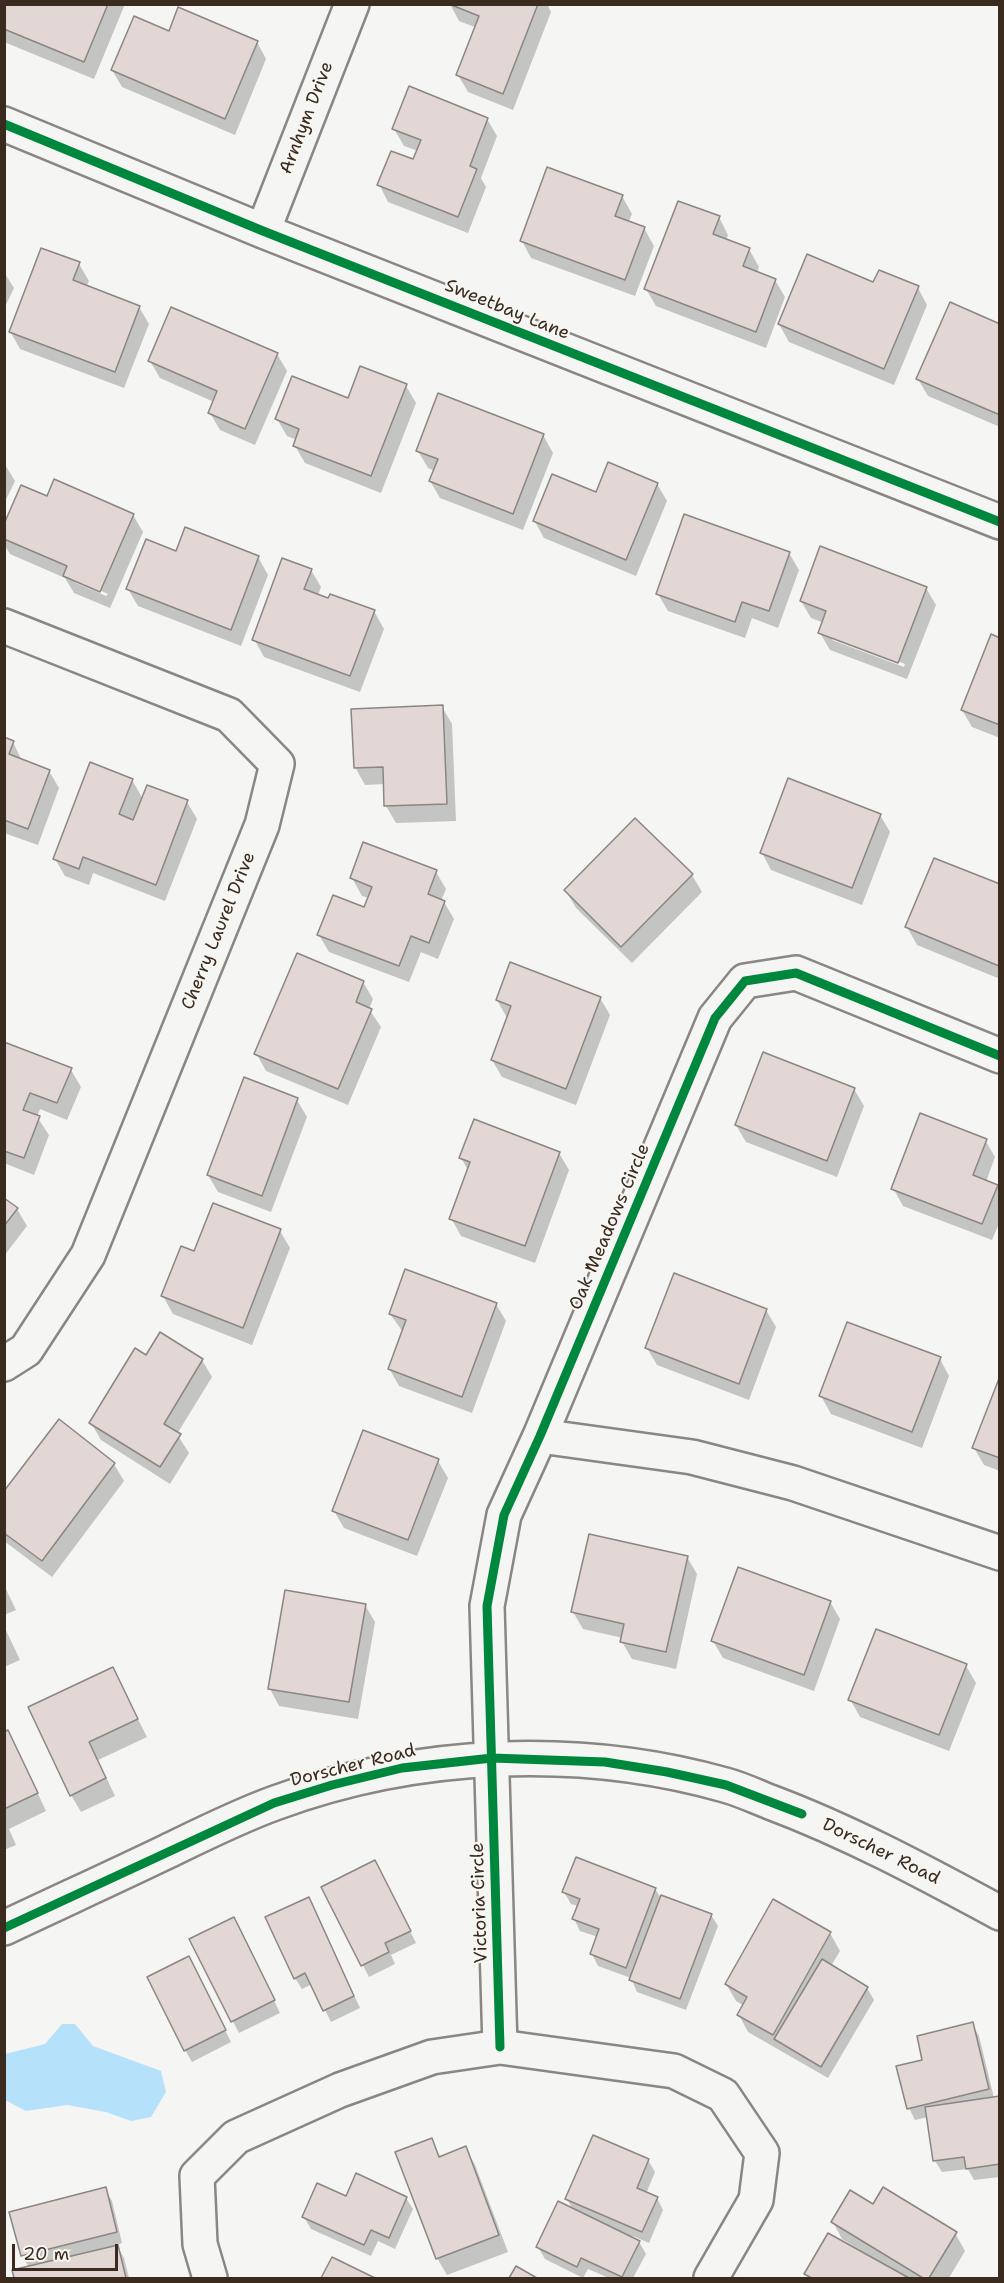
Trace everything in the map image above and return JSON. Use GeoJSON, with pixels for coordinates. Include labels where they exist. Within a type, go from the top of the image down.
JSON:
{"type":"FeatureCollection","features":[{"type":"Feature","properties":{"kind":"street","name":"Arnhym Drive"},"geometry":{"type":"LineString","coordinates":[[263,231],[352,4]]}},
{"type":"Feature","properties":{"kind":"street","name":"Sweetbay Lane"},"geometry":{"type":"LineString","coordinates":[[4,124],[263,231],[999,522]]}},
{"type":"Feature","properties":{"kind":"street","name":"Cherry Laurel Drive"},"geometry":{"type":"LineString","coordinates":[[4,626],[229,715],[277,764],[262,825],[88,1255],[26,1350],[4,1364]]}},
{"type":"Feature","properties":{"kind":"street","name":"Oak Meadows Circle"},"geometry":{"type":"LineString","coordinates":[[492,1758],[487,1606],[504,1515],[540,1436],[715,1018],[745,981],[796,973],[999,1056]]}},
{"type":"Feature","properties":{"kind":"street"},"geometry":{"type":"LineString","coordinates":[[540,1436],[692,1457],[793,1483],[999,1553]]}},
{"type":"Feature","properties":{"kind":"street","name":"Dorscher Road"},"geometry":{"type":"LineString","coordinates":[[4,1928],[274,1803],[332,1785],[402,1768],[492,1758],[605,1762],[668,1772],[726,1785],[802,1814],[882,1849],[999,1913]]}},
{"type":"Feature","properties":{"kind":"street","name":"Victoria Circle"},"geometry":{"type":"LineString","coordinates":[[492,1758],[500,2048]]}},
{"type":"Feature","properties":{"kind":"street"},"geometry":{"type":"LineString","coordinates":[[210,2278],[200,2244],[196,2176],[236,2137],[340,2090],[432,2057],[500,2048],[674,2071],[723,2095],[762,2153],[756,2200],[711,2278]]}},
{"type":"Feature","properties":{"kind":"water"},"geometry":{"type":"Polygon","coordinates":[[[62,2024],[75,2024],[93,2046],[161,2071],[166,2092],[151,2117],[131,2121],[106,2112],[67,2105],[26,2111],[5,2100],[5,2054],[45,2044],[62,2024]]]}},
{"type":"Feature","properties":{"kind":"building"},"geometry":{"type":"Polygon","coordinates":[[[4,4],[108,4],[84,62],[4,29],[4,4]]]}},
{"type":"Feature","properties":{"kind":"building"},"geometry":{"type":"Polygon","coordinates":[[[449,4],[538,4],[503,94],[456,75],[479,16],[449,4]]]}},
{"type":"Feature","properties":{"kind":"building"},"geometry":{"type":"Polygon","coordinates":[[[178,7],[258,41],[225,119],[111,70],[134,16],[169,31],[178,7]]]}},
{"type":"Feature","properties":{"kind":"building"},"geometry":{"type":"Polygon","coordinates":[[[409,86],[488,118],[470,166],[477,169],[458,217],[377,185],[391,151],[413,159],[421,140],[392,129],[409,86]]]}},
{"type":"Feature","properties":{"kind":"building"},"geometry":{"type":"Polygon","coordinates":[[[547,167],[623,195],[615,216],[645,227],[625,280],[520,241],[547,167]]]}},
{"type":"Feature","properties":{"kind":"building"},"geometry":{"type":"Polygon","coordinates":[[[678,201],[720,216],[713,234],[750,248],[743,266],[776,279],[756,332],[644,289],[678,201]]]}},
{"type":"Feature","properties":{"kind":"building"},"geometry":{"type":"Polygon","coordinates":[[[41,248],[80,262],[73,280],[140,306],[115,372],[9,332],[41,248]]]}},
{"type":"Feature","properties":{"kind":"building"},"geometry":{"type":"Polygon","coordinates":[[[807,254],[873,282],[879,270],[919,286],[884,369],[778,324],[807,254]]]}},
{"type":"Feature","properties":{"kind":"building"},"geometry":{"type":"Polygon","coordinates":[[[950,302],[1000,324],[1000,415],[916,379],[950,302]]]}},
{"type":"Feature","properties":{"kind":"building"},"geometry":{"type":"Polygon","coordinates":[[[171,307],[278,353],[245,429],[208,413],[217,391],[148,361],[171,307]]]}},
{"type":"Feature","properties":{"kind":"building"},"geometry":{"type":"Polygon","coordinates":[[[360,366],[407,384],[371,476],[293,446],[299,429],[275,419],[292,376],[348,398],[360,366]]]}},
{"type":"Feature","properties":{"kind":"building"},"geometry":{"type":"Polygon","coordinates":[[[438,393],[544,434],[513,514],[429,481],[438,459],[416,451],[438,393]]]}},
{"type":"Feature","properties":{"kind":"building"},"geometry":{"type":"Polygon","coordinates":[[[608,462],[658,483],[626,560],[533,521],[552,474],[596,492],[608,462]]]}},
{"type":"Feature","properties":{"kind":"building"},"geometry":{"type":"Polygon","coordinates":[[[54,479],[134,514],[100,592],[63,576],[67,566],[4,539],[4,524],[21,485],[47,496],[54,479]]]}},
{"type":"Feature","properties":{"kind":"building"},"geometry":{"type":"Polygon","coordinates":[[[684,514],[790,552],[769,611],[742,602],[735,622],[656,594],[684,514]]]}},
{"type":"Feature","properties":{"kind":"building"},"geometry":{"type":"Polygon","coordinates":[[[185,527],[259,556],[231,630],[126,589],[146,539],[176,551],[185,527]]]}},
{"type":"Feature","properties":{"kind":"building"},"geometry":{"type":"Polygon","coordinates":[[[820,546],[927,587],[898,663],[818,633],[826,611],[800,601],[820,546]]]}},
{"type":"Feature","properties":{"kind":"building"},"geometry":{"type":"Polygon","coordinates":[[[282,558],[312,569],[304,589],[328,598],[330,594],[375,610],[350,676],[252,640],[282,558]]]}},
{"type":"Feature","properties":{"kind":"building"},"geometry":{"type":"Polygon","coordinates":[[[991,634],[1000,638],[1000,725],[961,710],[991,634]]]}},
{"type":"Feature","properties":{"kind":"building"},"geometry":{"type":"Polygon","coordinates":[[[443,705],[447,804],[384,806],[383,767],[354,768],[351,709],[443,705]]]}},
{"type":"Feature","properties":{"kind":"building"},"geometry":{"type":"Polygon","coordinates":[[[4,737],[14,741],[9,754],[50,770],[28,829],[4,820],[4,737]]]}},
{"type":"Feature","properties":{"kind":"building"},"geometry":{"type":"Polygon","coordinates":[[[90,762],[133,779],[119,814],[133,820],[147,785],[188,800],[156,885],[83,857],[79,869],[53,859],[90,762]]]}},
{"type":"Feature","properties":{"kind":"building"},"geometry":{"type":"Polygon","coordinates":[[[788,778],[881,814],[852,888],[760,853],[788,778]]]}},
{"type":"Feature","properties":{"kind":"building"},"geometry":{"type":"Polygon","coordinates":[[[635,818],[693,874],[621,947],[564,890],[635,818]]]}},
{"type":"Feature","properties":{"kind":"building"},"geometry":{"type":"Polygon","coordinates":[[[363,842],[437,870],[428,894],[445,901],[429,943],[411,936],[399,966],[317,935],[333,895],[364,907],[372,887],[350,878],[363,842]]]}},
{"type":"Feature","properties":{"kind":"building"},"geometry":{"type":"Polygon","coordinates":[[[934,858],[1000,884],[999,966],[905,927],[934,858]]]}},
{"type":"Feature","properties":{"kind":"building"},"geometry":{"type":"Polygon","coordinates":[[[297,953],[364,981],[356,1002],[372,1009],[338,1089],[254,1054],[297,953]]]}},
{"type":"Feature","properties":{"kind":"building"},"geometry":{"type":"Polygon","coordinates":[[[510,962],[601,997],[566,1089],[491,1060],[511,1006],[496,1000],[510,962]]]}},
{"type":"Feature","properties":{"kind":"building"},"geometry":{"type":"Polygon","coordinates":[[[4,1042],[72,1068],[57,1103],[30,1093],[23,1110],[40,1116],[24,1158],[4,1151],[4,1042]]]}},
{"type":"Feature","properties":{"kind":"building"},"geometry":{"type":"Polygon","coordinates":[[[763,1052],[855,1088],[827,1161],[735,1125],[763,1052]]]}},
{"type":"Feature","properties":{"kind":"building"},"geometry":{"type":"Polygon","coordinates":[[[244,1077],[298,1098],[262,1196],[207,1175],[244,1077]]]}},
{"type":"Feature","properties":{"kind":"building"},"geometry":{"type":"Polygon","coordinates":[[[920,1113],[987,1139],[973,1175],[998,1185],[982,1224],[891,1189],[920,1113]]]}},
{"type":"Feature","properties":{"kind":"building"},"geometry":{"type":"Polygon","coordinates":[[[474,1119],[560,1152],[525,1246],[449,1219],[470,1162],[459,1158],[474,1119]]]}},
{"type":"Feature","properties":{"kind":"building"},"geometry":{"type":"Polygon","coordinates":[[[4,1198],[18,1208],[4,1226],[4,1198]]]}},
{"type":"Feature","properties":{"kind":"building"},"geometry":{"type":"Polygon","coordinates":[[[213,1203],[281,1229],[243,1328],[161,1296],[181,1246],[194,1251],[213,1203]]]}},
{"type":"Feature","properties":{"kind":"building"},"geometry":{"type":"Polygon","coordinates":[[[405,1269],[497,1303],[462,1397],[388,1369],[406,1320],[389,1314],[405,1269]]]}},
{"type":"Feature","properties":{"kind":"building"},"geometry":{"type":"Polygon","coordinates":[[[674,1273],[767,1309],[739,1384],[645,1348],[674,1273]]]}},
{"type":"Feature","properties":{"kind":"building"},"geometry":{"type":"Polygon","coordinates":[[[847,1322],[941,1357],[912,1432],[819,1396],[847,1322]]]}},
{"type":"Feature","properties":{"kind":"building"},"geometry":{"type":"Polygon","coordinates":[[[160,1332],[203,1359],[164,1424],[181,1434],[160,1467],[89,1423],[135,1348],[146,1355],[160,1332]]]}},
{"type":"Feature","properties":{"kind":"building"},"geometry":{"type":"Polygon","coordinates":[[[1000,1376],[1000,1458],[972,1448],[1000,1376]]]}},
{"type":"Feature","properties":{"kind":"building"},"geometry":{"type":"Polygon","coordinates":[[[59,1419],[115,1463],[42,1561],[4,1533],[4,1491],[59,1419]]]}},
{"type":"Feature","properties":{"kind":"building"},"geometry":{"type":"Polygon","coordinates":[[[363,1430],[439,1459],[408,1540],[332,1511],[363,1430]]]}},
{"type":"Feature","properties":{"kind":"building"},"geometry":{"type":"Polygon","coordinates":[[[589,1534],[688,1556],[666,1652],[620,1642],[624,1624],[571,1612],[589,1534]]]}},
{"type":"Feature","properties":{"kind":"building"},"geometry":{"type":"Polygon","coordinates":[[[738,1567],[831,1601],[804,1675],[711,1641],[738,1567]]]}},
{"type":"Feature","properties":{"kind":"building"},"geometry":{"type":"Polygon","coordinates":[[[285,1590],[366,1604],[349,1702],[268,1689],[285,1590]]]}},
{"type":"Feature","properties":{"kind":"building"},"geometry":{"type":"Polygon","coordinates":[[[876,1629],[967,1664],[939,1735],[848,1700],[876,1629]]]}},
{"type":"Feature","properties":{"kind":"building"},"geometry":{"type":"Polygon","coordinates":[[[113,1667],[138,1719],[89,1742],[106,1778],[70,1796],[28,1707],[113,1667]]]}},
{"type":"Feature","properties":{"kind":"building"},"geometry":{"type":"Polygon","coordinates":[[[8,1730],[38,1793],[4,1809],[4,1732],[8,1730]]]}},
{"type":"Feature","properties":{"kind":"building"},"geometry":{"type":"Polygon","coordinates":[[[576,1857],[656,1888],[626,1968],[590,1954],[599,1929],[572,1919],[580,1899],[562,1892],[576,1857]]]}},
{"type":"Feature","properties":{"kind":"building"},"geometry":{"type":"Polygon","coordinates":[[[375,1860],[411,1931],[385,1943],[389,1952],[361,1966],[321,1887],[375,1860]]]}},
{"type":"Feature","properties":{"kind":"building"},"geometry":{"type":"Polygon","coordinates":[[[661,1895],[712,1914],[680,1999],[629,1980],[661,1895]]]}},
{"type":"Feature","properties":{"kind":"building"},"geometry":{"type":"Polygon","coordinates":[[[309,1897],[354,1996],[323,2011],[305,1973],[294,1979],[265,1917],[309,1897]]]}},
{"type":"Feature","properties":{"kind":"building"},"geometry":{"type":"Polygon","coordinates":[[[773,1899],[831,1932],[773,2035],[737,2015],[747,1997],[725,1984],[773,1899]]]}},
{"type":"Feature","properties":{"kind":"building"},"geometry":{"type":"Polygon","coordinates":[[[234,1917],[275,2000],[231,2022],[189,1939],[234,1917]]]}},
{"type":"Feature","properties":{"kind":"building"},"geometry":{"type":"Polygon","coordinates":[[[189,1956],[226,2030],[184,2051],[147,1977],[189,1956]]]}},
{"type":"Feature","properties":{"kind":"building"},"geometry":{"type":"Polygon","coordinates":[[[822,1959],[868,1987],[821,2067],[774,2039],[822,1959]]]}},
{"type":"Feature","properties":{"kind":"building"},"geometry":{"type":"Polygon","coordinates":[[[973,2022],[989,2089],[907,2109],[896,2066],[922,2060],[917,2036],[973,2022]]]}},
{"type":"Feature","properties":{"kind":"building"},"geometry":{"type":"Polygon","coordinates":[[[1000,2096],[1000,2164],[966,2169],[964,2157],[933,2161],[925,2107],[1000,2096]]]}},
{"type":"Feature","properties":{"kind":"building"},"geometry":{"type":"Polygon","coordinates":[[[593,2135],[649,2159],[637,2188],[658,2197],[642,2232],[565,2199],[593,2135]]]}},
{"type":"Feature","properties":{"kind":"building"},"geometry":{"type":"Polygon","coordinates":[[[432,2138],[439,2157],[466,2146],[499,2235],[436,2259],[395,2152],[432,2138]]]}},
{"type":"Feature","properties":{"kind":"building"},"geometry":{"type":"Polygon","coordinates":[[[356,2173],[407,2197],[389,2238],[371,2230],[364,2245],[302,2217],[317,2183],[346,2196],[356,2173]]]}},
{"type":"Feature","properties":{"kind":"building"},"geometry":{"type":"Polygon","coordinates":[[[106,2187],[117,2232],[21,2256],[9,2212],[106,2187]]]}},
{"type":"Feature","properties":{"kind":"building"},"geometry":{"type":"Polygon","coordinates":[[[883,2187],[957,2232],[929,2278],[923,2278],[831,2222],[850,2190],[873,2204],[883,2187]]]}},
{"type":"Feature","properties":{"kind":"building"},"geometry":{"type":"Polygon","coordinates":[[[558,2201],[640,2241],[622,2277],[581,2258],[577,2267],[536,2247],[558,2201]]]}},
{"type":"Feature","properties":{"kind":"building"},"geometry":{"type":"Polygon","coordinates":[[[828,2233],[909,2278],[812,2278],[804,2274],[828,2233]]]}},
{"type":"Feature","properties":{"kind":"building"},"geometry":{"type":"Polygon","coordinates":[[[118,2245],[126,2278],[14,2278],[12,2270],[118,2245]]]}},
{"type":"Feature","properties":{"kind":"building"},"geometry":{"type":"Polygon","coordinates":[[[332,2257],[375,2278],[321,2278],[332,2257]]]}},
{"type":"Feature","properties":{"kind":"building"},"geometry":{"type":"Polygon","coordinates":[[[516,2266],[537,2278],[509,2278],[516,2266]]]}},
{"type":"Feature","properties":{"kind":"cycle path"},"geometry":{"type":"LineString","coordinates":[[4,124],[263,231],[1000,522]]}},
{"type":"Feature","properties":{"kind":"cycle path"},"geometry":{"type":"LineString","coordinates":[[500,2047],[487,1606],[504,1515],[540,1436],[715,1018],[745,981],[796,973],[1000,1056]]}},
{"type":"Feature","properties":{"kind":"cycle path"},"geometry":{"type":"LineString","coordinates":[[4,1928],[274,1803],[332,1785],[402,1768],[492,1758],[605,1762],[726,1785],[802,1814]]}}]}
